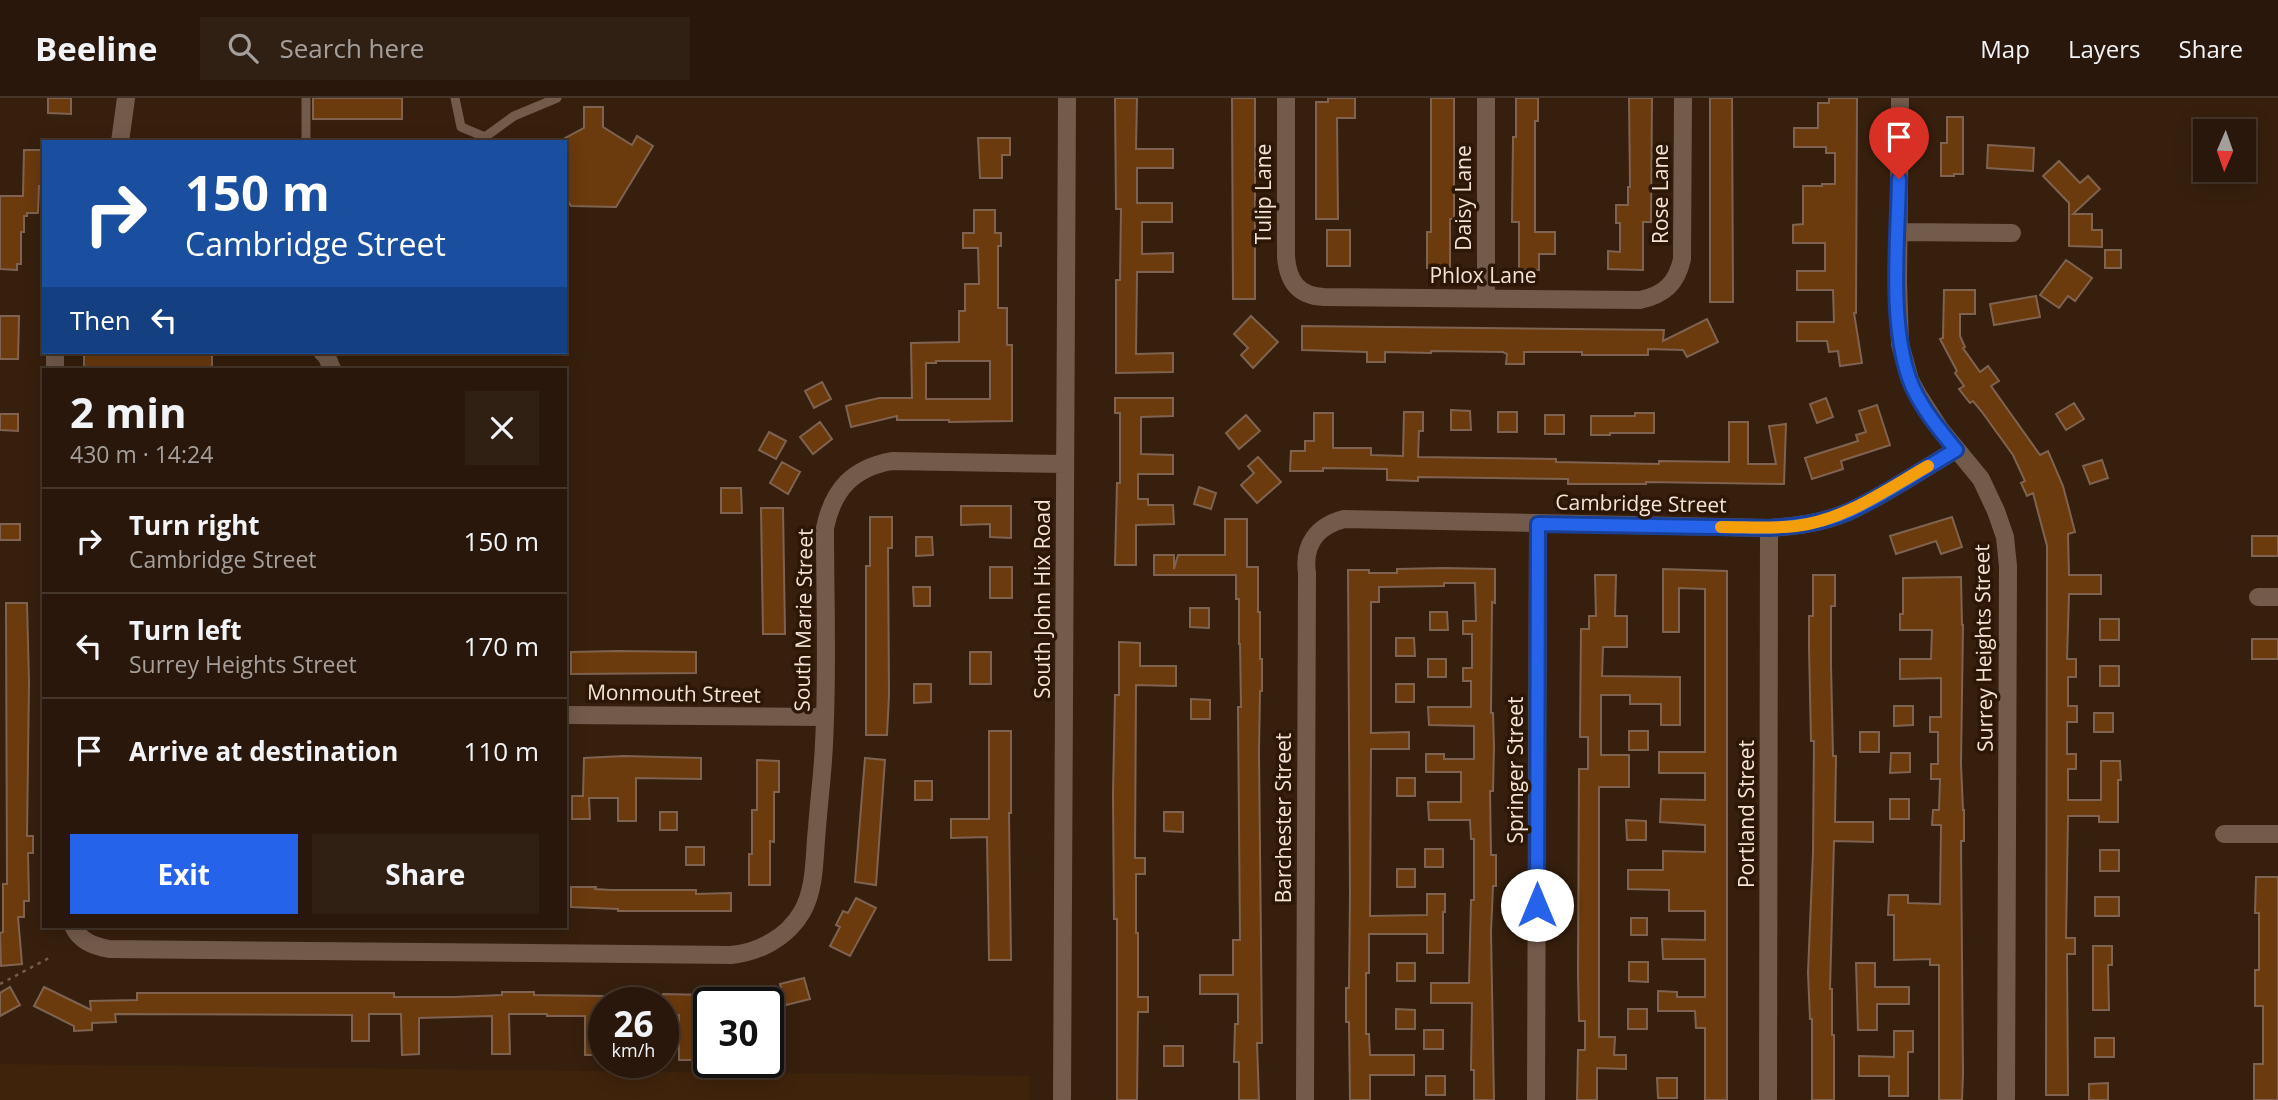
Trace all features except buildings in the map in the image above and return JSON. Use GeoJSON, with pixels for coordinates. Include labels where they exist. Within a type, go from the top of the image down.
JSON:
{"type":"FeatureCollection","features":[{"type":"Feature","properties":{"kind":"street"},"geometry":{"type":"LineString","coordinates":[[120,140],[126,98]]}},
{"type":"Feature","properties":{"kind":"street","name":"South John Hix Road"},"geometry":{"type":"LineString","coordinates":[[1062,1100],[1067,98]]}},
{"type":"Feature","properties":{"kind":"street","name":"Tulip Lane"},"geometry":{"type":"LineString","coordinates":[[1286,98],[1286,257],[1287,271],[1296,288]]}},
{"type":"Feature","properties":{"kind":"street","name":"Daisy Lane"},"geometry":{"type":"LineString","coordinates":[[1486,98],[1486,297]]}},
{"type":"Feature","properties":{"kind":"street","name":"Rose Lane"},"geometry":{"type":"LineString","coordinates":[[1670,286],[1679,271],[1682,259],[1683,98]]}},
{"type":"Feature","properties":{"kind":"street","name":"Surrey Heights Street"},"geometry":{"type":"LineString","coordinates":[[1900,98],[1898,326],[1905,363],[1918,395],[1956,450],[1981,479],[1996,511],[2004,537],[2008,566],[2006,1100]]}},
{"type":"Feature","properties":{"kind":"street"},"geometry":{"type":"LineString","coordinates":[[1898,232],[2012,233]]}},
{"type":"Feature","properties":{"kind":"street","name":"Phlox Lane"},"geometry":{"type":"LineString","coordinates":[[1296,288],[1315,297],[1640,300],[1660,293],[1670,286]]}},
{"type":"Feature","properties":{"kind":"street","name":"Cambridge Street"},"geometry":{"type":"LineString","coordinates":[[1314,537],[1322,528],[1344,519],[1769,528],[1797,526],[1848,512],[1956,450]]}},
{"type":"Feature","properties":{"kind":"street","name":"South Marie Street"},"geometry":{"type":"LineString","coordinates":[[77,932],[96,947],[109,949],[731,955],[760,948],[776,939],[796,921],[806,903],[813,873],[825,717],[825,528],[831,504],[847,482],[866,468],[892,461],[1065,464]]}},
{"type":"Feature","properties":{"kind":"street","name":"Springer Street"},"geometry":{"type":"LineString","coordinates":[[1536,1100],[1538,524]]}},
{"type":"Feature","properties":{"kind":"street","name":"Portland Street"},"geometry":{"type":"LineString","coordinates":[[1768,1100],[1769,528]]}},
{"type":"Feature","properties":{"kind":"street","name":"Barchester Street"},"geometry":{"type":"LineString","coordinates":[[1305,1100],[1306,561],[1308,548],[1314,537]]}},
{"type":"Feature","properties":{"kind":"street"},"geometry":{"type":"LineString","coordinates":[[2258,597],[2278,597]]}},
{"type":"Feature","properties":{"kind":"street","name":"Monmouth Street"},"geometry":{"type":"LineString","coordinates":[[567,715],[825,717]]}},
{"type":"Feature","properties":{"kind":"street"},"geometry":{"type":"LineString","coordinates":[[2224,834],[2278,834]]}},
{"type":"Feature","properties":{"kind":"lane"},"geometry":{"type":"LineString","coordinates":[[306,98],[306,140]]}},
{"type":"Feature","properties":{"kind":"lane"},"geometry":{"type":"LineString","coordinates":[[455,98],[461,127],[485,137],[514,116],[557,98]]}},
{"type":"Feature","properties":{"kind":"path"},"geometry":{"type":"LineString","coordinates":[[0,984],[49,958]]}},
{"type":"Feature","properties":{"kind":"shaded area"},"geometry":{"type":"Polygon","coordinates":[[[0,1064],[588,1071],[588,1078],[679,1078],[679,1072],[693,1072],[693,1078],[784,1078],[784,1073],[1029,1076],[1029,1100],[0,1100],[0,1064]]]}},
{"type":"Feature","properties":{"kind":"slow traffic"},"geometry":{"type":"LineString","coordinates":[[1721,527],[1769,528],[1824,520],[1848,512],[1928,466]]}},
{"type":"Feature","properties":{"kind":"route"},"geometry":{"type":"LineString","coordinates":[[1537,905],[1538,524],[1769,528],[1797,526],[1848,512],[1956,450],[1910,380],[1900,344],[1899,179]]}}]}
